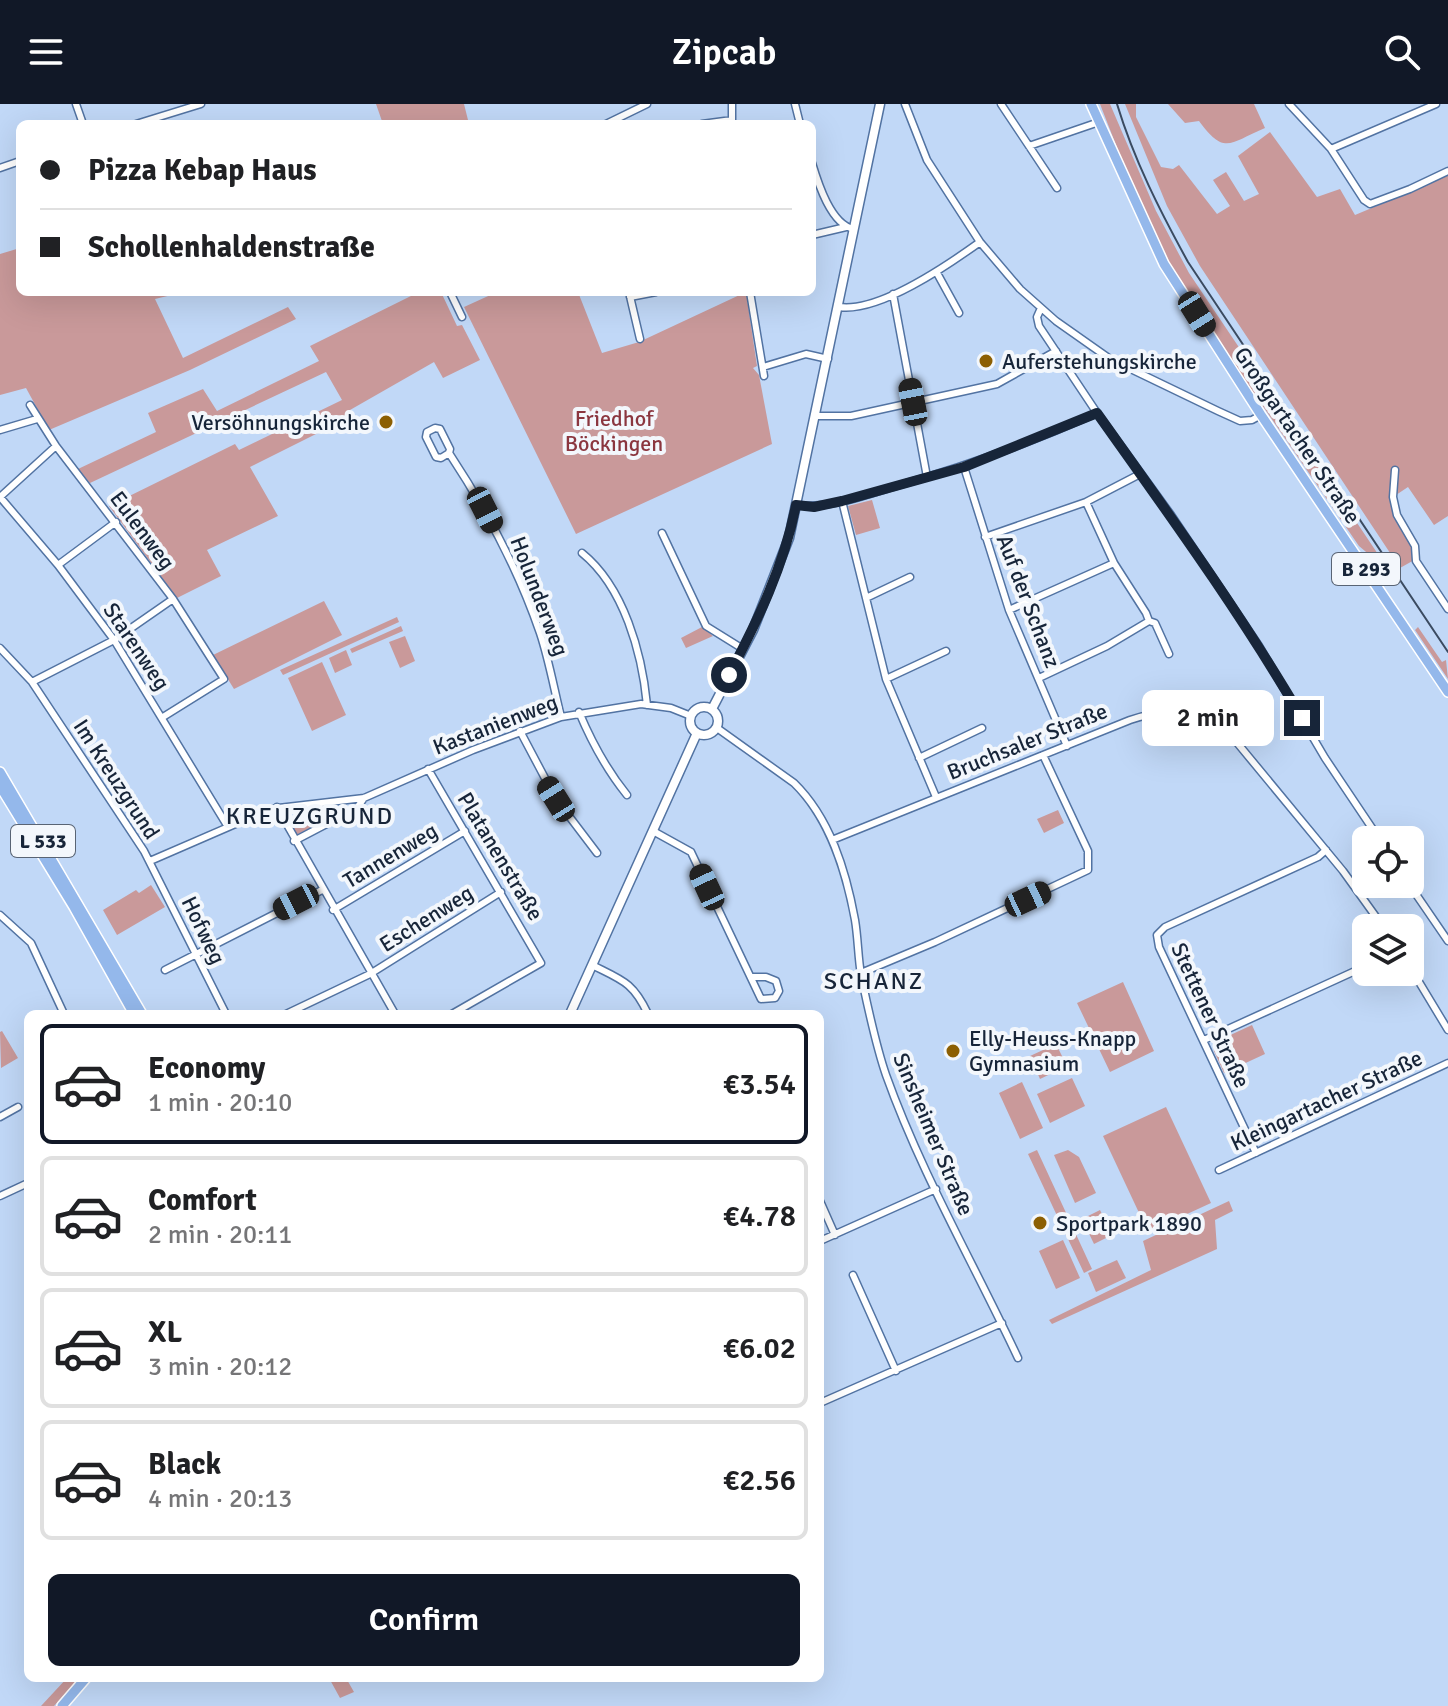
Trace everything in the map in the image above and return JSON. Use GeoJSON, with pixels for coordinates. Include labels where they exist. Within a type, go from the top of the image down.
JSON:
{"type":"FeatureCollection","features":[{"type":"Feature","properties":{"kind":"main road"},"geometry":{"type":"LineString","coordinates":[[712,709],[743,649],[779,569],[789,538],[839,307],[850,228],[880,104]]}},
{"type":"Feature","properties":{"kind":"main road","name":"Großgartacher Straße"},"geometry":{"type":"LineString","coordinates":[[1091,104],[1164,264],[1261,415],[1448,692]]}},
{"type":"Feature","properties":{"kind":"main road"},"geometry":{"type":"LineString","coordinates":[[700,708],[712,709],[719,721],[717,728],[704,735],[697,733],[692,728],[691,716],[700,708]]}},
{"type":"Feature","properties":{"kind":"main road"},"geometry":{"type":"LineString","coordinates":[[572,1010],[697,733]]}},
{"type":"Feature","properties":{"kind":"main road","name":"L 533"},"geometry":{"type":"LineString","coordinates":[[1,778],[132,1010]]}},
{"type":"Feature","properties":{"kind":"main road","name":"L 533"},"geometry":{"type":"LineString","coordinates":[[1,778],[140,1010]]}},
{"type":"Feature","properties":{"kind":"main road"},"geometry":{"type":"LineString","coordinates":[[62,1706],[83,1682]]}},
{"type":"Feature","properties":{"kind":"street"},"geometry":{"type":"LineString","coordinates":[[149,120],[201,104]]}},
{"type":"Feature","properties":{"kind":"street"},"geometry":{"type":"LineString","coordinates":[[614,120],[647,104]]}},
{"type":"Feature","properties":{"kind":"street"},"geometry":{"type":"LineString","coordinates":[[905,104],[927,160],[980,242],[1020,289],[1041,308],[1085,343],[1149,379],[1240,421],[1261,415]]}},
{"type":"Feature","properties":{"kind":"street"},"geometry":{"type":"LineString","coordinates":[[1001,104],[1057,188]]}},
{"type":"Feature","properties":{"kind":"street"},"geometry":{"type":"LineString","coordinates":[[1289,104],[1331,149],[1364,200],[1370,204],[1448,171]]}},
{"type":"Feature","properties":{"kind":"street"},"geometry":{"type":"LineString","coordinates":[[1331,149],[1436,104]]}},
{"type":"Feature","properties":{"kind":"street"},"geometry":{"type":"LineString","coordinates":[[1029,146],[1099,122]]}},
{"type":"Feature","properties":{"kind":"street"},"geometry":{"type":"LineString","coordinates":[[816,173],[827,199],[850,228],[816,234]]}},
{"type":"Feature","properties":{"kind":"street"},"geometry":{"type":"LineString","coordinates":[[839,307],[893,294],[937,273],[980,242]]}},
{"type":"Feature","properties":{"kind":"street"},"geometry":{"type":"LineString","coordinates":[[937,273],[959,313]]}},
{"type":"Feature","properties":{"kind":"street"},"geometry":{"type":"LineString","coordinates":[[893,294],[927,477]]}},
{"type":"Feature","properties":{"kind":"street"},"geometry":{"type":"LineString","coordinates":[[452,296],[462,317]]}},
{"type":"Feature","properties":{"kind":"street"},"geometry":{"type":"LineString","coordinates":[[629,296],[640,339]]}},
{"type":"Feature","properties":{"kind":"street"},"geometry":{"type":"LineString","coordinates":[[751,296],[764,376]]}},
{"type":"Feature","properties":{"kind":"street"},"geometry":{"type":"LineString","coordinates":[[1041,308],[1037,317],[1039,326],[1266,656],[1325,758],[1371,826]]}},
{"type":"Feature","properties":{"kind":"street"},"geometry":{"type":"LineString","coordinates":[[814,416],[851,416],[997,384],[1056,351]]}},
{"type":"Feature","properties":{"kind":"street"},"geometry":{"type":"LineString","coordinates":[[763,367],[806,354],[828,359]]}},
{"type":"Feature","properties":{"kind":"street","name":"Eulenweg"},"geometry":{"type":"LineString","coordinates":[[30,405],[56,446],[173,599],[224,679],[163,717]]}},
{"type":"Feature","properties":{"kind":"street"},"geometry":{"type":"LineString","coordinates":[[796,505],[814,507],[842,501],[964,467],[1097,413]]}},
{"type":"Feature","properties":{"kind":"street"},"geometry":{"type":"LineString","coordinates":[[0,430],[37,419]]}},
{"type":"Feature","properties":{"kind":"street","name":"Holunderweg"},"geometry":{"type":"LineString","coordinates":[[449,453],[441,458],[436,457],[426,437],[427,432],[440,429],[449,453],[474,491],[514,568],[540,636],[561,717]]}},
{"type":"Feature","properties":{"kind":"street"},"geometry":{"type":"LineString","coordinates":[[0,497],[56,446]]}},
{"type":"Feature","properties":{"kind":"street","name":"Auf der Schanz"},"geometry":{"type":"LineString","coordinates":[[964,467],[1009,610],[1067,746]]}},
{"type":"Feature","properties":{"kind":"street"},"geometry":{"type":"LineString","coordinates":[[1395,470],[1393,497],[1397,515],[1415,546],[1416,561],[1448,609]]}},
{"type":"Feature","properties":{"kind":"street"},"geometry":{"type":"LineString","coordinates":[[985,537],[1086,502],[1140,474]]}},
{"type":"Feature","properties":{"kind":"street","name":"Starenweg"},"geometry":{"type":"LineString","coordinates":[[0,497],[58,565],[114,640],[228,827]]}},
{"type":"Feature","properties":{"kind":"street"},"geometry":{"type":"LineString","coordinates":[[842,501],[886,679],[936,797]]}},
{"type":"Feature","properties":{"kind":"street"},"geometry":{"type":"LineString","coordinates":[[1086,502],[1114,563],[1149,621]]}},
{"type":"Feature","properties":{"kind":"street"},"geometry":{"type":"LineString","coordinates":[[58,565],[116,522]]}},
{"type":"Feature","properties":{"kind":"street"},"geometry":{"type":"LineString","coordinates":[[662,533],[706,626],[743,649]]}},
{"type":"Feature","properties":{"kind":"street"},"geometry":{"type":"LineString","coordinates":[[582,553],[598,568],[627,621],[640,660],[647,705]]}},
{"type":"Feature","properties":{"kind":"street"},"geometry":{"type":"LineString","coordinates":[[1009,610],[1114,563]]}},
{"type":"Feature","properties":{"kind":"street"},"geometry":{"type":"LineString","coordinates":[[866,598],[910,577]]}},
{"type":"Feature","properties":{"kind":"street"},"geometry":{"type":"LineString","coordinates":[[32,682],[114,640],[173,599]]}},
{"type":"Feature","properties":{"kind":"street"},"geometry":{"type":"LineString","coordinates":[[1149,621],[1155,623],[1169,654]]}},
{"type":"Feature","properties":{"kind":"street"},"geometry":{"type":"LineString","coordinates":[[1039,678],[1117,641],[1149,621]]}},
{"type":"Feature","properties":{"kind":"street","name":"Im Kreuzgrund"},"geometry":{"type":"LineString","coordinates":[[0,648],[32,682],[150,861],[251,815],[277,807]]}},
{"type":"Feature","properties":{"kind":"street"},"geometry":{"type":"LineString","coordinates":[[886,679],[946,651]]}},
{"type":"Feature","properties":{"kind":"street","name":"Kastanienweg"},"geometry":{"type":"LineString","coordinates":[[277,807],[364,798],[520,731],[579,712],[647,705],[671,708],[691,716]]}},
{"type":"Feature","properties":{"kind":"street"},"geometry":{"type":"LineString","coordinates":[[579,712],[593,747],[627,795]]}},
{"type":"Feature","properties":{"kind":"street","name":"Bruchsaler Straße"},"geometry":{"type":"LineString","coordinates":[[832,840],[1150,713],[1178,712],[1216,724],[1234,739],[1326,850],[1374,914]]}},
{"type":"Feature","properties":{"kind":"street","name":"Sinsheimer Straße"},"geometry":{"type":"LineString","coordinates":[[717,728],[794,783],[813,806],[832,840],[854,919],[861,973],[886,1074],[936,1189],[1018,1358]]}},
{"type":"Feature","properties":{"kind":"street"},"geometry":{"type":"LineString","coordinates":[[919,758],[982,728]]}},
{"type":"Feature","properties":{"kind":"street"},"geometry":{"type":"LineString","coordinates":[[520,731],[556,799],[597,853]]}},
{"type":"Feature","properties":{"kind":"street"},"geometry":{"type":"LineString","coordinates":[[861,973],[964,929],[1088,870],[1088,851],[1043,755]]}},
{"type":"Feature","properties":{"kind":"street","name":"Platanenstraße"},"geometry":{"type":"LineString","coordinates":[[428,769],[541,963],[459,1010]]}},
{"type":"Feature","properties":{"kind":"street","name":"Kastanienweg"},"geometry":{"type":"LineString","coordinates":[[294,841],[357,808],[364,798]]}},
{"type":"Feature","properties":{"kind":"street"},"geometry":{"type":"LineString","coordinates":[[277,807],[392,1010]]}},
{"type":"Feature","properties":{"kind":"street","name":"Tannenweg"},"geometry":{"type":"LineString","coordinates":[[333,910],[465,831]]}},
{"type":"Feature","properties":{"kind":"street"},"geometry":{"type":"LineString","coordinates":[[653,831],[691,852],[761,999],[775,998],[779,991],[776,981],[751,977]]}},
{"type":"Feature","properties":{"kind":"street","name":"Stettener Straße"},"geometry":{"type":"LineString","coordinates":[[1256,1153],[1159,947],[1157,935],[1160,930],[1318,857],[1326,850]]}},
{"type":"Feature","properties":{"kind":"street","name":"Hofweg"},"geometry":{"type":"LineString","coordinates":[[150,861],[224,1010]]}},
{"type":"Feature","properties":{"kind":"street"},"geometry":{"type":"LineString","coordinates":[[165,970],[322,890]]}},
{"type":"Feature","properties":{"kind":"street","name":"Eschenweg"},"geometry":{"type":"LineString","coordinates":[[294,1010],[370,974],[501,892]]}},
{"type":"Feature","properties":{"kind":"street"},"geometry":{"type":"LineString","coordinates":[[1419,898],[1448,941]]}},
{"type":"Feature","properties":{"kind":"street"},"geometry":{"type":"LineString","coordinates":[[0,915],[31,943],[62,1010]]}},
{"type":"Feature","properties":{"kind":"street"},"geometry":{"type":"LineString","coordinates":[[592,965],[628,983],[639,994],[646,1010]]}},
{"type":"Feature","properties":{"kind":"street"},"geometry":{"type":"LineString","coordinates":[[1204,1040],[1352,972]]}},
{"type":"Feature","properties":{"kind":"street"},"geometry":{"type":"LineString","coordinates":[[1423,986],[1446,1020],[1448,1030]]}},
{"type":"Feature","properties":{"kind":"street","name":"Kleingartacher Straße"},"geometry":{"type":"LineString","coordinates":[[1219,1170],[1448,1063]]}},
{"type":"Feature","properties":{"kind":"street"},"geometry":{"type":"LineString","coordinates":[[0,1117],[18,1107]]}},
{"type":"Feature","properties":{"kind":"street"},"geometry":{"type":"LineString","coordinates":[[0,1196],[24,1185]]}},
{"type":"Feature","properties":{"kind":"street"},"geometry":{"type":"LineString","coordinates":[[824,1239],[936,1189]]}},
{"type":"Feature","properties":{"kind":"street"},"geometry":{"type":"LineString","coordinates":[[824,1210],[835,1235]]}},
{"type":"Feature","properties":{"kind":"street"},"geometry":{"type":"LineString","coordinates":[[853,1275],[896,1371]]}},
{"type":"Feature","properties":{"kind":"street"},"geometry":{"type":"LineString","coordinates":[[824,1401],[1002,1323]]}},
{"type":"Feature","properties":{"kind":"green space"},"geometry":{"type":"Polygon","coordinates":[[[376,104],[464,104],[468,120],[382,120],[376,104]]]}},
{"type":"Feature","properties":{"kind":"green space"},"geometry":{"type":"Polygon","coordinates":[[[1100,104],[1110,104],[1156,211],[1189,273],[1388,569],[1383,573],[1372,557],[1359,546],[1196,309],[1164,254],[1100,104]]]}},
{"type":"Feature","properties":{"kind":"green space"},"geometry":{"type":"Polygon","coordinates":[[[1125,104],[1136,104],[1136,117],[1161,167],[1173,169],[1179,165],[1217,214],[1230,206],[1213,180],[1226,172],[1244,201],[1259,194],[1238,156],[1270,132],[1317,197],[1340,189],[1355,215],[1448,173],[1448,516],[1434,525],[1408,487],[1393,497],[1416,559],[1400,568],[1200,266],[1167,206],[1125,104]]]}},
{"type":"Feature","properties":{"kind":"green space"},"geometry":{"type":"Polygon","coordinates":[[[1168,104],[1254,104],[1265,128],[1235,142],[1222,143],[1199,121],[1185,123],[1168,104]]]}},
{"type":"Feature","properties":{"kind":"green space"},"geometry":{"type":"Polygon","coordinates":[[[16,249],[16,296],[167,296],[155,299],[183,358],[288,307],[296,319],[190,370],[49,430],[26,388],[0,395],[0,254],[16,249]]]}},
{"type":"Feature","properties":{"kind":"green space"},"geometry":{"type":"Polygon","coordinates":[[[411,296],[443,296],[457,326],[462,325],[480,360],[443,378],[434,362],[350,410],[352,416],[250,467],[278,516],[207,550],[221,576],[177,598],[109,506],[235,444],[239,450],[342,400],[326,372],[90,483],[78,469],[156,432],[148,413],[203,389],[217,411],[319,361],[310,346],[411,296]]]}},
{"type":"Feature","properties":{"kind":"green space","name":"Friedhof Böckingen"},"geometry":{"type":"Polygon","coordinates":[[[488,296],[580,296],[602,353],[639,342],[737,296],[747,296],[757,366],[753,368],[759,375],[772,444],[576,534],[464,307],[488,296]]]}},
{"type":"Feature","properties":{"kind":"green space"},"geometry":{"type":"Polygon","coordinates":[[[872,500],[880,528],[856,535],[848,506],[872,500]]]}},
{"type":"Feature","properties":{"kind":"green space"},"geometry":{"type":"Polygon","coordinates":[[[324,601],[342,635],[234,689],[213,655],[324,601]]]}},
{"type":"Feature","properties":{"kind":"green space"},"geometry":{"type":"Polygon","coordinates":[[[397,617],[399,622],[283,675],[280,670],[397,617]]]}},
{"type":"Feature","properties":{"kind":"green space"},"geometry":{"type":"Polygon","coordinates":[[[401,626],[403,631],[352,653],[350,649],[401,626]]]}},
{"type":"Feature","properties":{"kind":"green space"},"geometry":{"type":"Polygon","coordinates":[[[702,627],[713,636],[686,648],[681,638],[702,627]]]}},
{"type":"Feature","properties":{"kind":"green space"},"geometry":{"type":"Polygon","coordinates":[[[1418,627],[1442,662],[1446,660],[1448,679],[1415,630],[1418,627]]]}},
{"type":"Feature","properties":{"kind":"green space"},"geometry":{"type":"Polygon","coordinates":[[[405,636],[415,661],[400,668],[389,642],[405,636]]]}},
{"type":"Feature","properties":{"kind":"green space"},"geometry":{"type":"Polygon","coordinates":[[[346,650],[352,665],[335,673],[329,658],[346,650]]]}},
{"type":"Feature","properties":{"kind":"green space"},"geometry":{"type":"Polygon","coordinates":[[[322,662],[346,715],[312,731],[288,678],[322,662]]]}},
{"type":"Feature","properties":{"kind":"green space"},"geometry":{"type":"Polygon","coordinates":[[[346,810],[296,835],[287,817],[346,810]]]}},
{"type":"Feature","properties":{"kind":"green space"},"geometry":{"type":"Polygon","coordinates":[[[1058,810],[1064,823],[1044,833],[1037,819],[1058,810]]]}},
{"type":"Feature","properties":{"kind":"green space"},"geometry":{"type":"Polygon","coordinates":[[[151,885],[165,907],[117,935],[103,910],[136,890],[139,893],[151,885]]]}},
{"type":"Feature","properties":{"kind":"green space"},"geometry":{"type":"Polygon","coordinates":[[[1123,982],[1154,1051],[1110,1072],[1077,1003],[1123,982]]]}},
{"type":"Feature","properties":{"kind":"green space"},"geometry":{"type":"Polygon","coordinates":[[[1252,1025],[1265,1054],[1224,1073],[1213,1043],[1252,1025]]]}},
{"type":"Feature","properties":{"kind":"green space"},"geometry":{"type":"Polygon","coordinates":[[[0,1032],[18,1058],[1,1068],[0,1032]]]}},
{"type":"Feature","properties":{"kind":"green space"},"geometry":{"type":"Polygon","coordinates":[[[1056,1044],[1067,1066],[1040,1079],[1030,1056],[1056,1044]]]}},
{"type":"Feature","properties":{"kind":"green space"},"geometry":{"type":"Polygon","coordinates":[[[1072,1078],[1085,1106],[1050,1123],[1037,1094],[1072,1078]]]}},
{"type":"Feature","properties":{"kind":"green space"},"geometry":{"type":"Polygon","coordinates":[[[1022,1082],[1043,1128],[1020,1139],[999,1093],[1022,1082]]]}},
{"type":"Feature","properties":{"kind":"green space"},"geometry":{"type":"Polygon","coordinates":[[[1166,1107],[1211,1203],[1148,1232],[1103,1136],[1166,1107]]]}},
{"type":"Feature","properties":{"kind":"green space"},"geometry":{"type":"Polygon","coordinates":[[[1037,1150],[1092,1269],[1084,1273],[1028,1154],[1037,1150]]]}},
{"type":"Feature","properties":{"kind":"green space"},"geometry":{"type":"Polygon","coordinates":[[[1068,1150],[1079,1157],[1096,1193],[1075,1203],[1054,1155],[1068,1150]]]}},
{"type":"Feature","properties":{"kind":"green space"},"geometry":{"type":"Polygon","coordinates":[[[1229,1201],[1233,1211],[1215,1220],[1217,1249],[1052,1324],[1049,1320],[1151,1270],[1143,1241],[1229,1201]]]}},
{"type":"Feature","properties":{"kind":"green space"},"geometry":{"type":"Polygon","coordinates":[[[1100,1210],[1112,1235],[1094,1244],[1082,1219],[1100,1210]]]}},
{"type":"Feature","properties":{"kind":"green space"},"geometry":{"type":"Polygon","coordinates":[[[1063,1240],[1080,1278],[1056,1289],[1039,1251],[1063,1240]]]}},
{"type":"Feature","properties":{"kind":"green space"},"geometry":{"type":"Polygon","coordinates":[[[1117,1260],[1126,1278],[1096,1292],[1088,1273],[1117,1260]]]}},
{"type":"Feature","properties":{"kind":"green space"},"geometry":{"type":"Polygon","coordinates":[[[63,1682],[75,1682],[54,1706],[41,1706],[63,1682]]]}},
{"type":"Feature","properties":{"kind":"green space"},"geometry":{"type":"Polygon","coordinates":[[[331,1682],[348,1682],[354,1692],[340,1698],[331,1682]]]}},
{"type":"Feature","properties":{"kind":"railway"},"geometry":{"type":"LineString","coordinates":[[1117,104],[1148,185],[1188,262],[1448,652]]}},
{"type":"Feature","properties":{"kind":"place","name":"Auferstehungskirche"},"geometry":{"type":"Point","coordinates":[986,361]}},
{"type":"Feature","properties":{"kind":"place","name":"Versöhnungskirche"},"geometry":{"type":"Point","coordinates":[386,422]}},
{"type":"Feature","properties":{"kind":"place","name":"Elly-Heuss-Knapp Gymnasium"},"geometry":{"type":"Point","coordinates":[953,1051]}},
{"type":"Feature","properties":{"kind":"place","name":"Sportpark 1890"},"geometry":{"type":"Point","coordinates":[1040,1223]}},
{"type":"Feature","properties":{"kind":"district","name":"KREUZGRUND"},"geometry":{"type":"Point","coordinates":[310,816]}},
{"type":"Feature","properties":{"kind":"district","name":"SCHANZ"},"geometry":{"type":"Point","coordinates":[874,981]}},
{"type":"Feature","properties":{"kind":"route"},"geometry":{"type":"LineString","coordinates":[[729,675],[753,630],[779,569],[796,505],[814,507],[842,501],[964,467],[1097,413],[1171,515],[1266,656],[1302,718]]}}]}
